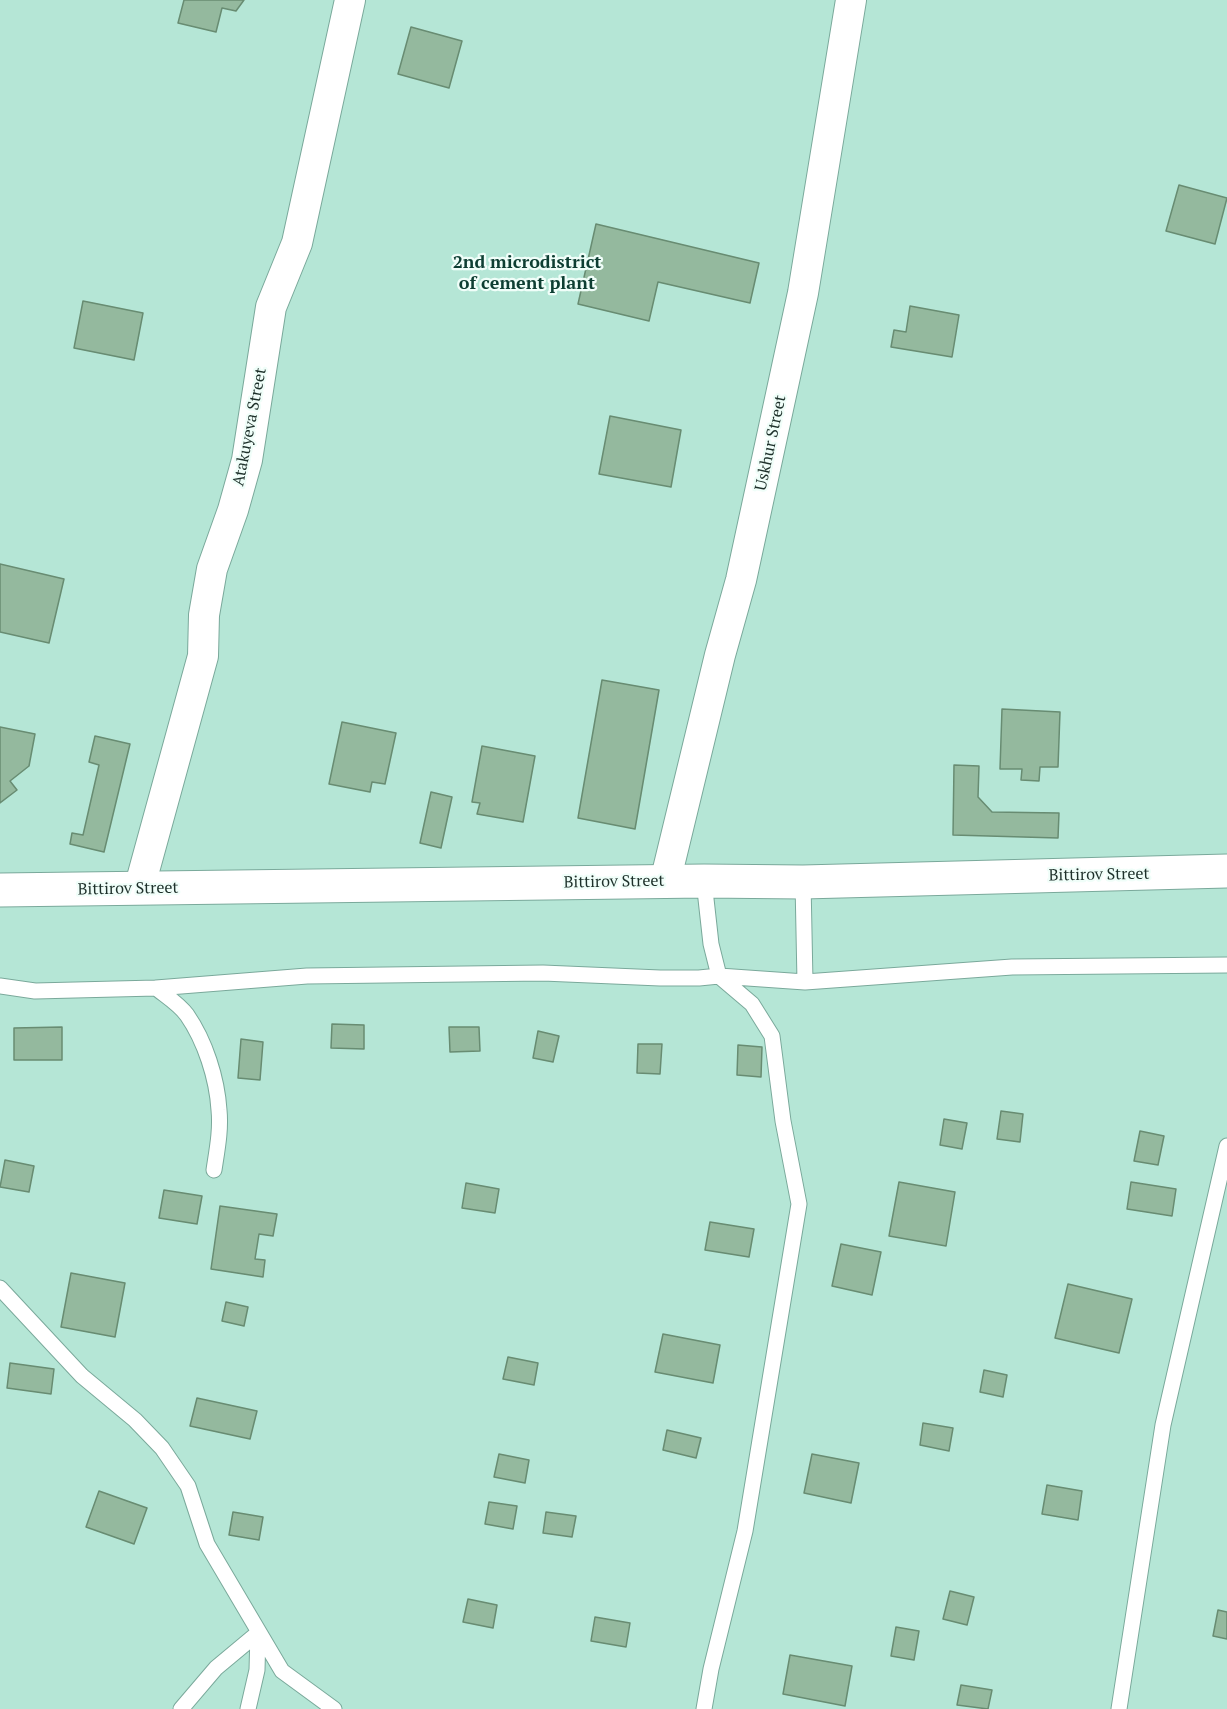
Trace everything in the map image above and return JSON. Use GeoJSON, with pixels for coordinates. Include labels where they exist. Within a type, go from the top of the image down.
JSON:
{"type":"FeatureCollection","features":[{"type":"Feature","properties":{"kind":"street","name":"Atakuyeva Street"},"geometry":{"type":"LineString","coordinates":[[139,889],[203,656],[204,615],[212,569],[233,510],[247,460],[271,307],[297,243],[350,0]]}},
{"type":"Feature","properties":{"kind":"street","name":"Uskhur Street"},"geometry":{"type":"LineString","coordinates":[[665,882],[720,655],[741,580],[803,293],[851,0]]}},
{"type":"Feature","properties":{"kind":"street","name":"Bittirov Street"},"geometry":{"type":"LineString","coordinates":[[0,890],[704,881],[803,882],[1227,871]]}},
{"type":"Feature","properties":{"kind":"lane"},"geometry":{"type":"LineString","coordinates":[[704,881],[711,944],[719,976],[752,1004],[772,1036],[783,1121],[799,1204],[745,1532],[711,1669],[704,1709]]}},
{"type":"Feature","properties":{"kind":"lane"},"geometry":{"type":"LineString","coordinates":[[803,882],[805,982]]}},
{"type":"Feature","properties":{"kind":"lane"},"geometry":{"type":"LineString","coordinates":[[0,986],[35,990],[156,988],[307,976],[543,973],[660,978],[719,976],[805,982],[1012,967],[1227,965]]}},
{"type":"Feature","properties":{"kind":"lane"},"geometry":{"type":"LineString","coordinates":[[156,988],[185,1013],[207,1054],[219,1108],[219,1131],[214,1170]]}},
{"type":"Feature","properties":{"kind":"lane"},"geometry":{"type":"LineString","coordinates":[[1119,1709],[1163,1425],[1227,1146]]}},
{"type":"Feature","properties":{"kind":"lane"},"geometry":{"type":"LineString","coordinates":[[0,1288],[82,1376],[135,1420],[162,1448],[188,1486],[207,1544],[282,1671],[334,1709]]}},
{"type":"Feature","properties":{"kind":"lane"},"geometry":{"type":"LineString","coordinates":[[180,1709],[216,1668],[258,1633]]}},
{"type":"Feature","properties":{"kind":"lane"},"geometry":{"type":"LineString","coordinates":[[248,1709],[257,1670],[258,1633]]}},
{"type":"Feature","properties":{"kind":"building"},"geometry":{"type":"Polygon","coordinates":[[[184,0],[244,0],[236,11],[222,8],[216,32],[178,23],[184,0]]]}},
{"type":"Feature","properties":{"kind":"building"},"geometry":{"type":"Polygon","coordinates":[[[411,27],[462,41],[449,88],[398,74],[411,27]]]}},
{"type":"Feature","properties":{"kind":"building"},"geometry":{"type":"Polygon","coordinates":[[[1179,185],[1227,198],[1215,244],[1166,231],[1179,185]]]}},
{"type":"Feature","properties":{"kind":"building"},"geometry":{"type":"Polygon","coordinates":[[[596,224],[759,263],[750,303],[658,282],[649,321],[578,304],[596,224]]]}},
{"type":"Feature","properties":{"kind":"building"},"geometry":{"type":"Polygon","coordinates":[[[83,301],[143,313],[134,360],[74,348],[83,301]]]}},
{"type":"Feature","properties":{"kind":"building"},"geometry":{"type":"Polygon","coordinates":[[[910,306],[959,315],[952,357],[891,347],[894,330],[906,332],[910,306]]]}},
{"type":"Feature","properties":{"kind":"building"},"geometry":{"type":"Polygon","coordinates":[[[610,416],[681,430],[671,487],[599,474],[610,416]]]}},
{"type":"Feature","properties":{"kind":"building"},"geometry":{"type":"Polygon","coordinates":[[[0,564],[64,579],[49,643],[0,632],[0,564]]]}},
{"type":"Feature","properties":{"kind":"building"},"geometry":{"type":"Polygon","coordinates":[[[602,680],[659,690],[635,829],[578,818],[602,680]]]}},
{"type":"Feature","properties":{"kind":"building"},"geometry":{"type":"Polygon","coordinates":[[[1002,709],[1060,712],[1058,767],[1040,767],[1039,781],[1021,780],[1022,769],[1000,769],[1002,709]]]}},
{"type":"Feature","properties":{"kind":"building"},"geometry":{"type":"Polygon","coordinates":[[[342,722],[396,733],[385,784],[372,782],[370,792],[329,784],[342,722]]]}},
{"type":"Feature","properties":{"kind":"building"},"geometry":{"type":"Polygon","coordinates":[[[0,727],[35,734],[29,766],[10,781],[17,790],[0,803],[0,727]]]}},
{"type":"Feature","properties":{"kind":"building"},"geometry":{"type":"Polygon","coordinates":[[[95,736],[130,744],[104,852],[70,844],[72,833],[83,835],[99,765],[89,762],[95,736]]]}},
{"type":"Feature","properties":{"kind":"building"},"geometry":{"type":"Polygon","coordinates":[[[482,746],[535,756],[523,822],[477,814],[480,803],[472,802],[482,746]]]}},
{"type":"Feature","properties":{"kind":"building"},"geometry":{"type":"Polygon","coordinates":[[[954,765],[979,766],[978,797],[992,812],[1059,813],[1058,838],[953,835],[954,765]]]}},
{"type":"Feature","properties":{"kind":"building"},"geometry":{"type":"Polygon","coordinates":[[[431,792],[452,797],[441,848],[420,843],[431,792]]]}},
{"type":"Feature","properties":{"kind":"building"},"geometry":{"type":"Polygon","coordinates":[[[332,1024],[364,1025],[364,1049],[331,1048],[332,1024]]]}},
{"type":"Feature","properties":{"kind":"building"},"geometry":{"type":"Polygon","coordinates":[[[62,1027],[62,1060],[14,1060],[14,1028],[62,1027]]]}},
{"type":"Feature","properties":{"kind":"building"},"geometry":{"type":"Polygon","coordinates":[[[449,1027],[479,1027],[480,1051],[450,1052],[449,1027]]]}},
{"type":"Feature","properties":{"kind":"building"},"geometry":{"type":"Polygon","coordinates":[[[538,1031],[559,1036],[553,1062],[533,1058],[538,1031]]]}},
{"type":"Feature","properties":{"kind":"building"},"geometry":{"type":"Polygon","coordinates":[[[241,1039],[263,1042],[260,1080],[238,1078],[241,1039]]]}},
{"type":"Feature","properties":{"kind":"building"},"geometry":{"type":"Polygon","coordinates":[[[638,1044],[662,1044],[660,1074],[637,1073],[638,1044]]]}},
{"type":"Feature","properties":{"kind":"building"},"geometry":{"type":"Polygon","coordinates":[[[738,1045],[762,1047],[761,1077],[737,1075],[738,1045]]]}},
{"type":"Feature","properties":{"kind":"building"},"geometry":{"type":"Polygon","coordinates":[[[1001,1111],[1023,1114],[1020,1142],[997,1139],[1001,1111]]]}},
{"type":"Feature","properties":{"kind":"building"},"geometry":{"type":"Polygon","coordinates":[[[944,1119],[967,1123],[962,1149],[940,1145],[944,1119]]]}},
{"type":"Feature","properties":{"kind":"building"},"geometry":{"type":"Polygon","coordinates":[[[1140,1131],[1164,1136],[1158,1165],[1134,1161],[1140,1131]]]}},
{"type":"Feature","properties":{"kind":"building"},"geometry":{"type":"Polygon","coordinates":[[[5,1160],[34,1166],[29,1192],[0,1187],[5,1160]]]}},
{"type":"Feature","properties":{"kind":"building"},"geometry":{"type":"Polygon","coordinates":[[[899,1182],[955,1192],[946,1246],[889,1236],[899,1182]]]}},
{"type":"Feature","properties":{"kind":"building"},"geometry":{"type":"Polygon","coordinates":[[[1131,1182],[1176,1189],[1172,1216],[1127,1209],[1131,1182]]]}},
{"type":"Feature","properties":{"kind":"building"},"geometry":{"type":"Polygon","coordinates":[[[466,1183],[499,1189],[495,1213],[462,1208],[466,1183]]]}},
{"type":"Feature","properties":{"kind":"building"},"geometry":{"type":"Polygon","coordinates":[[[164,1190],[202,1196],[197,1224],[159,1218],[164,1190]]]}},
{"type":"Feature","properties":{"kind":"building"},"geometry":{"type":"Polygon","coordinates":[[[220,1206],[277,1214],[273,1236],[259,1234],[255,1259],[265,1260],[263,1277],[211,1269],[220,1206]]]}},
{"type":"Feature","properties":{"kind":"building"},"geometry":{"type":"Polygon","coordinates":[[[710,1222],[754,1229],[749,1257],[705,1250],[710,1222]]]}},
{"type":"Feature","properties":{"kind":"building"},"geometry":{"type":"Polygon","coordinates":[[[841,1244],[881,1252],[872,1295],[832,1286],[841,1244]]]}},
{"type":"Feature","properties":{"kind":"building"},"geometry":{"type":"Polygon","coordinates":[[[71,1273],[125,1283],[115,1337],[61,1327],[71,1273]]]}},
{"type":"Feature","properties":{"kind":"building"},"geometry":{"type":"Polygon","coordinates":[[[1068,1284],[1132,1299],[1119,1353],[1055,1338],[1068,1284]]]}},
{"type":"Feature","properties":{"kind":"building"},"geometry":{"type":"Polygon","coordinates":[[[226,1302],[248,1307],[244,1326],[222,1321],[226,1302]]]}},
{"type":"Feature","properties":{"kind":"building"},"geometry":{"type":"Polygon","coordinates":[[[663,1334],[720,1345],[713,1383],[655,1372],[663,1334]]]}},
{"type":"Feature","properties":{"kind":"building"},"geometry":{"type":"Polygon","coordinates":[[[508,1357],[538,1363],[534,1385],[503,1379],[508,1357]]]}},
{"type":"Feature","properties":{"kind":"building"},"geometry":{"type":"Polygon","coordinates":[[[10,1363],[54,1369],[51,1394],[7,1388],[10,1363]]]}},
{"type":"Feature","properties":{"kind":"building"},"geometry":{"type":"Polygon","coordinates":[[[984,1370],[1007,1375],[1003,1397],[980,1392],[984,1370]]]}},
{"type":"Feature","properties":{"kind":"building"},"geometry":{"type":"Polygon","coordinates":[[[197,1398],[257,1411],[250,1439],[190,1426],[197,1398]]]}},
{"type":"Feature","properties":{"kind":"building"},"geometry":{"type":"Polygon","coordinates":[[[923,1423],[953,1428],[949,1451],[920,1445],[923,1423]]]}},
{"type":"Feature","properties":{"kind":"building"},"geometry":{"type":"Polygon","coordinates":[[[667,1430],[701,1438],[696,1458],[663,1450],[667,1430]]]}},
{"type":"Feature","properties":{"kind":"building"},"geometry":{"type":"Polygon","coordinates":[[[499,1454],[529,1460],[525,1483],[494,1477],[499,1454]]]}},
{"type":"Feature","properties":{"kind":"building"},"geometry":{"type":"Polygon","coordinates":[[[812,1454],[859,1463],[851,1503],[804,1493],[812,1454]]]}},
{"type":"Feature","properties":{"kind":"building"},"geometry":{"type":"Polygon","coordinates":[[[1047,1485],[1082,1491],[1078,1520],[1042,1514],[1047,1485]]]}},
{"type":"Feature","properties":{"kind":"building"},"geometry":{"type":"Polygon","coordinates":[[[99,1491],[147,1508],[134,1544],[86,1527],[99,1491]]]}},
{"type":"Feature","properties":{"kind":"building"},"geometry":{"type":"Polygon","coordinates":[[[489,1502],[517,1506],[513,1529],[485,1524],[489,1502]]]}},
{"type":"Feature","properties":{"kind":"building"},"geometry":{"type":"Polygon","coordinates":[[[233,1512],[263,1517],[259,1540],[229,1535],[233,1512]]]}},
{"type":"Feature","properties":{"kind":"building"},"geometry":{"type":"Polygon","coordinates":[[[546,1512],[576,1516],[572,1537],[543,1533],[546,1512]]]}},
{"type":"Feature","properties":{"kind":"building"},"geometry":{"type":"Polygon","coordinates":[[[950,1591],[974,1597],[967,1625],[943,1619],[950,1591]]]}},
{"type":"Feature","properties":{"kind":"building"},"geometry":{"type":"Polygon","coordinates":[[[468,1599],[497,1605],[493,1628],[463,1622],[468,1599]]]}},
{"type":"Feature","properties":{"kind":"building"},"geometry":{"type":"Polygon","coordinates":[[[1218,1610],[1227,1612],[1227,1639],[1213,1636],[1218,1610]]]}},
{"type":"Feature","properties":{"kind":"building"},"geometry":{"type":"Polygon","coordinates":[[[595,1617],[630,1623],[626,1647],[591,1641],[595,1617]]]}},
{"type":"Feature","properties":{"kind":"building"},"geometry":{"type":"Polygon","coordinates":[[[896,1627],[919,1631],[914,1660],[891,1656],[896,1627]]]}},
{"type":"Feature","properties":{"kind":"building"},"geometry":{"type":"Polygon","coordinates":[[[790,1655],[852,1666],[845,1706],[783,1694],[790,1655]]]}},
{"type":"Feature","properties":{"kind":"building"},"geometry":{"type":"Polygon","coordinates":[[[961,1685],[992,1690],[988,1709],[957,1705],[961,1685]]]}},
{"type":"Feature","properties":{"kind":"district","name":"2nd microdistrict of сement plant"},"geometry":{"type":"Point","coordinates":[527,273]}}]}
